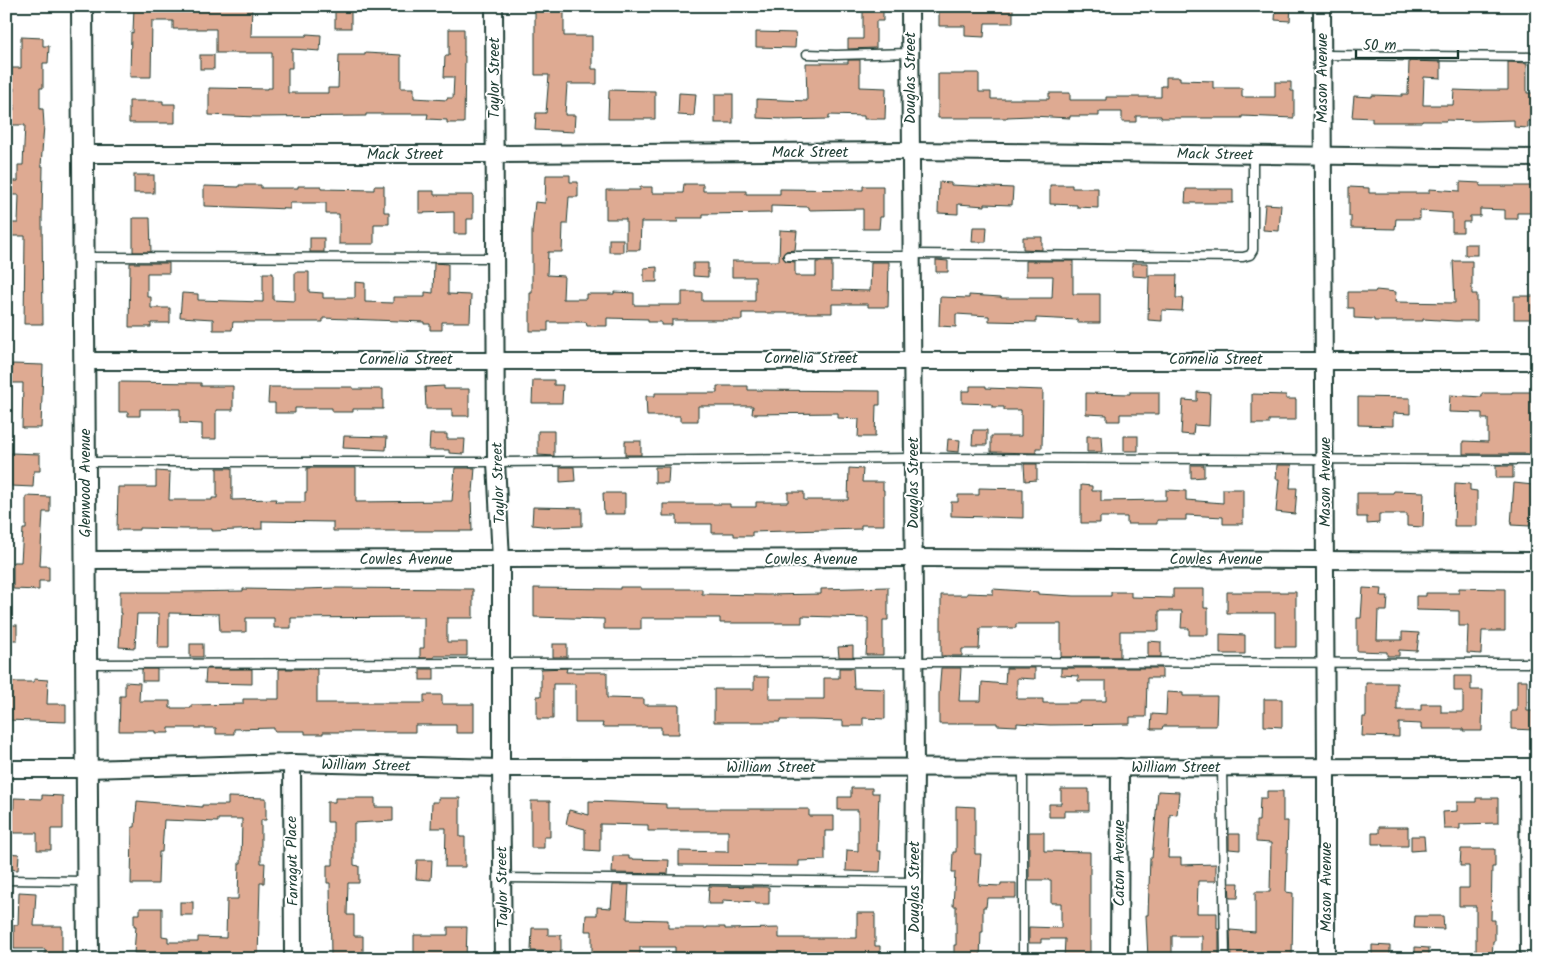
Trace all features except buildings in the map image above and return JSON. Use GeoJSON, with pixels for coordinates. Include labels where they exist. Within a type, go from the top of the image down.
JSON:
{"type":"FeatureCollection","features":[{"type":"Feature","properties":{"kind":"street","name":"Glenwood Avenue"},"geometry":{"type":"LineString","coordinates":[[82,6],[88,959]]}},
{"type":"Feature","properties":{"kind":"street","name":"Taylor Street"},"geometry":{"type":"LineString","coordinates":[[494,6],[496,462],[501,559],[503,959]]}},
{"type":"Feature","properties":{"kind":"street","name":"Douglas Street"},"geometry":{"type":"LineString","coordinates":[[910,6],[915,662],[914,959]]}},
{"type":"Feature","properties":{"kind":"street","name":"Mason Avenue"},"geometry":{"type":"LineString","coordinates":[[1322,6],[1326,959]]}},
{"type":"Feature","properties":{"kind":"street","name":"Mack Street"},"geometry":{"type":"LineString","coordinates":[[83,154],[911,151],[1537,158]]}},
{"type":"Feature","properties":{"kind":"street","name":"Cornelia Street"},"geometry":{"type":"LineString","coordinates":[[84,361],[496,358],[912,358],[1537,361]]}},
{"type":"Feature","properties":{"kind":"street","name":"Cowles Avenue"},"geometry":{"type":"LineString","coordinates":[[86,560],[914,558],[1537,561]]}},
{"type":"Feature","properties":{"kind":"street","name":"William Street"},"geometry":{"type":"LineString","coordinates":[[6,768],[87,769],[292,763],[501,768],[1532,767]]}},
{"type":"Feature","properties":{"kind":"street","name":"Farragut Place"},"geometry":{"type":"LineString","coordinates":[[292,763],[293,959]]}},
{"type":"Feature","properties":{"kind":"street","name":"Caton Avenue"},"geometry":{"type":"LineString","coordinates":[[1119,959],[1120,767]]}},
{"type":"Feature","properties":{"kind":"street"},"geometry":{"type":"LineString","coordinates":[[1529,959],[1532,767]]}},
{"type":"Feature","properties":{"kind":"lane"},"geometry":{"type":"LineString","coordinates":[[807,54],[910,53]]}},
{"type":"Feature","properties":{"kind":"lane"},"geometry":{"type":"LineString","coordinates":[[1322,55],[1537,57]]}},
{"type":"Feature","properties":{"kind":"lane"},"geometry":{"type":"LineString","coordinates":[[788,256],[1233,257],[1250,255],[1254,250],[1253,155]]}},
{"type":"Feature","properties":{"kind":"lane"},"geometry":{"type":"LineString","coordinates":[[84,257],[495,258]]}},
{"type":"Feature","properties":{"kind":"lane"},"geometry":{"type":"LineString","coordinates":[[85,462],[496,462],[913,458],[1537,460]]}},
{"type":"Feature","properties":{"kind":"lane"},"geometry":{"type":"LineString","coordinates":[[86,664],[1537,663]]}},
{"type":"Feature","properties":{"kind":"lane"},"geometry":{"type":"LineString","coordinates":[[1023,767],[1024,959]]}},
{"type":"Feature","properties":{"kind":"lane"},"geometry":{"type":"LineString","coordinates":[[1222,767],[1225,959]]}},
{"type":"Feature","properties":{"kind":"lane"},"geometry":{"type":"LineString","coordinates":[[502,878],[914,882]]}},
{"type":"Feature","properties":{"kind":"lane"},"geometry":{"type":"LineString","coordinates":[[6,880],[88,881]]}}]}
